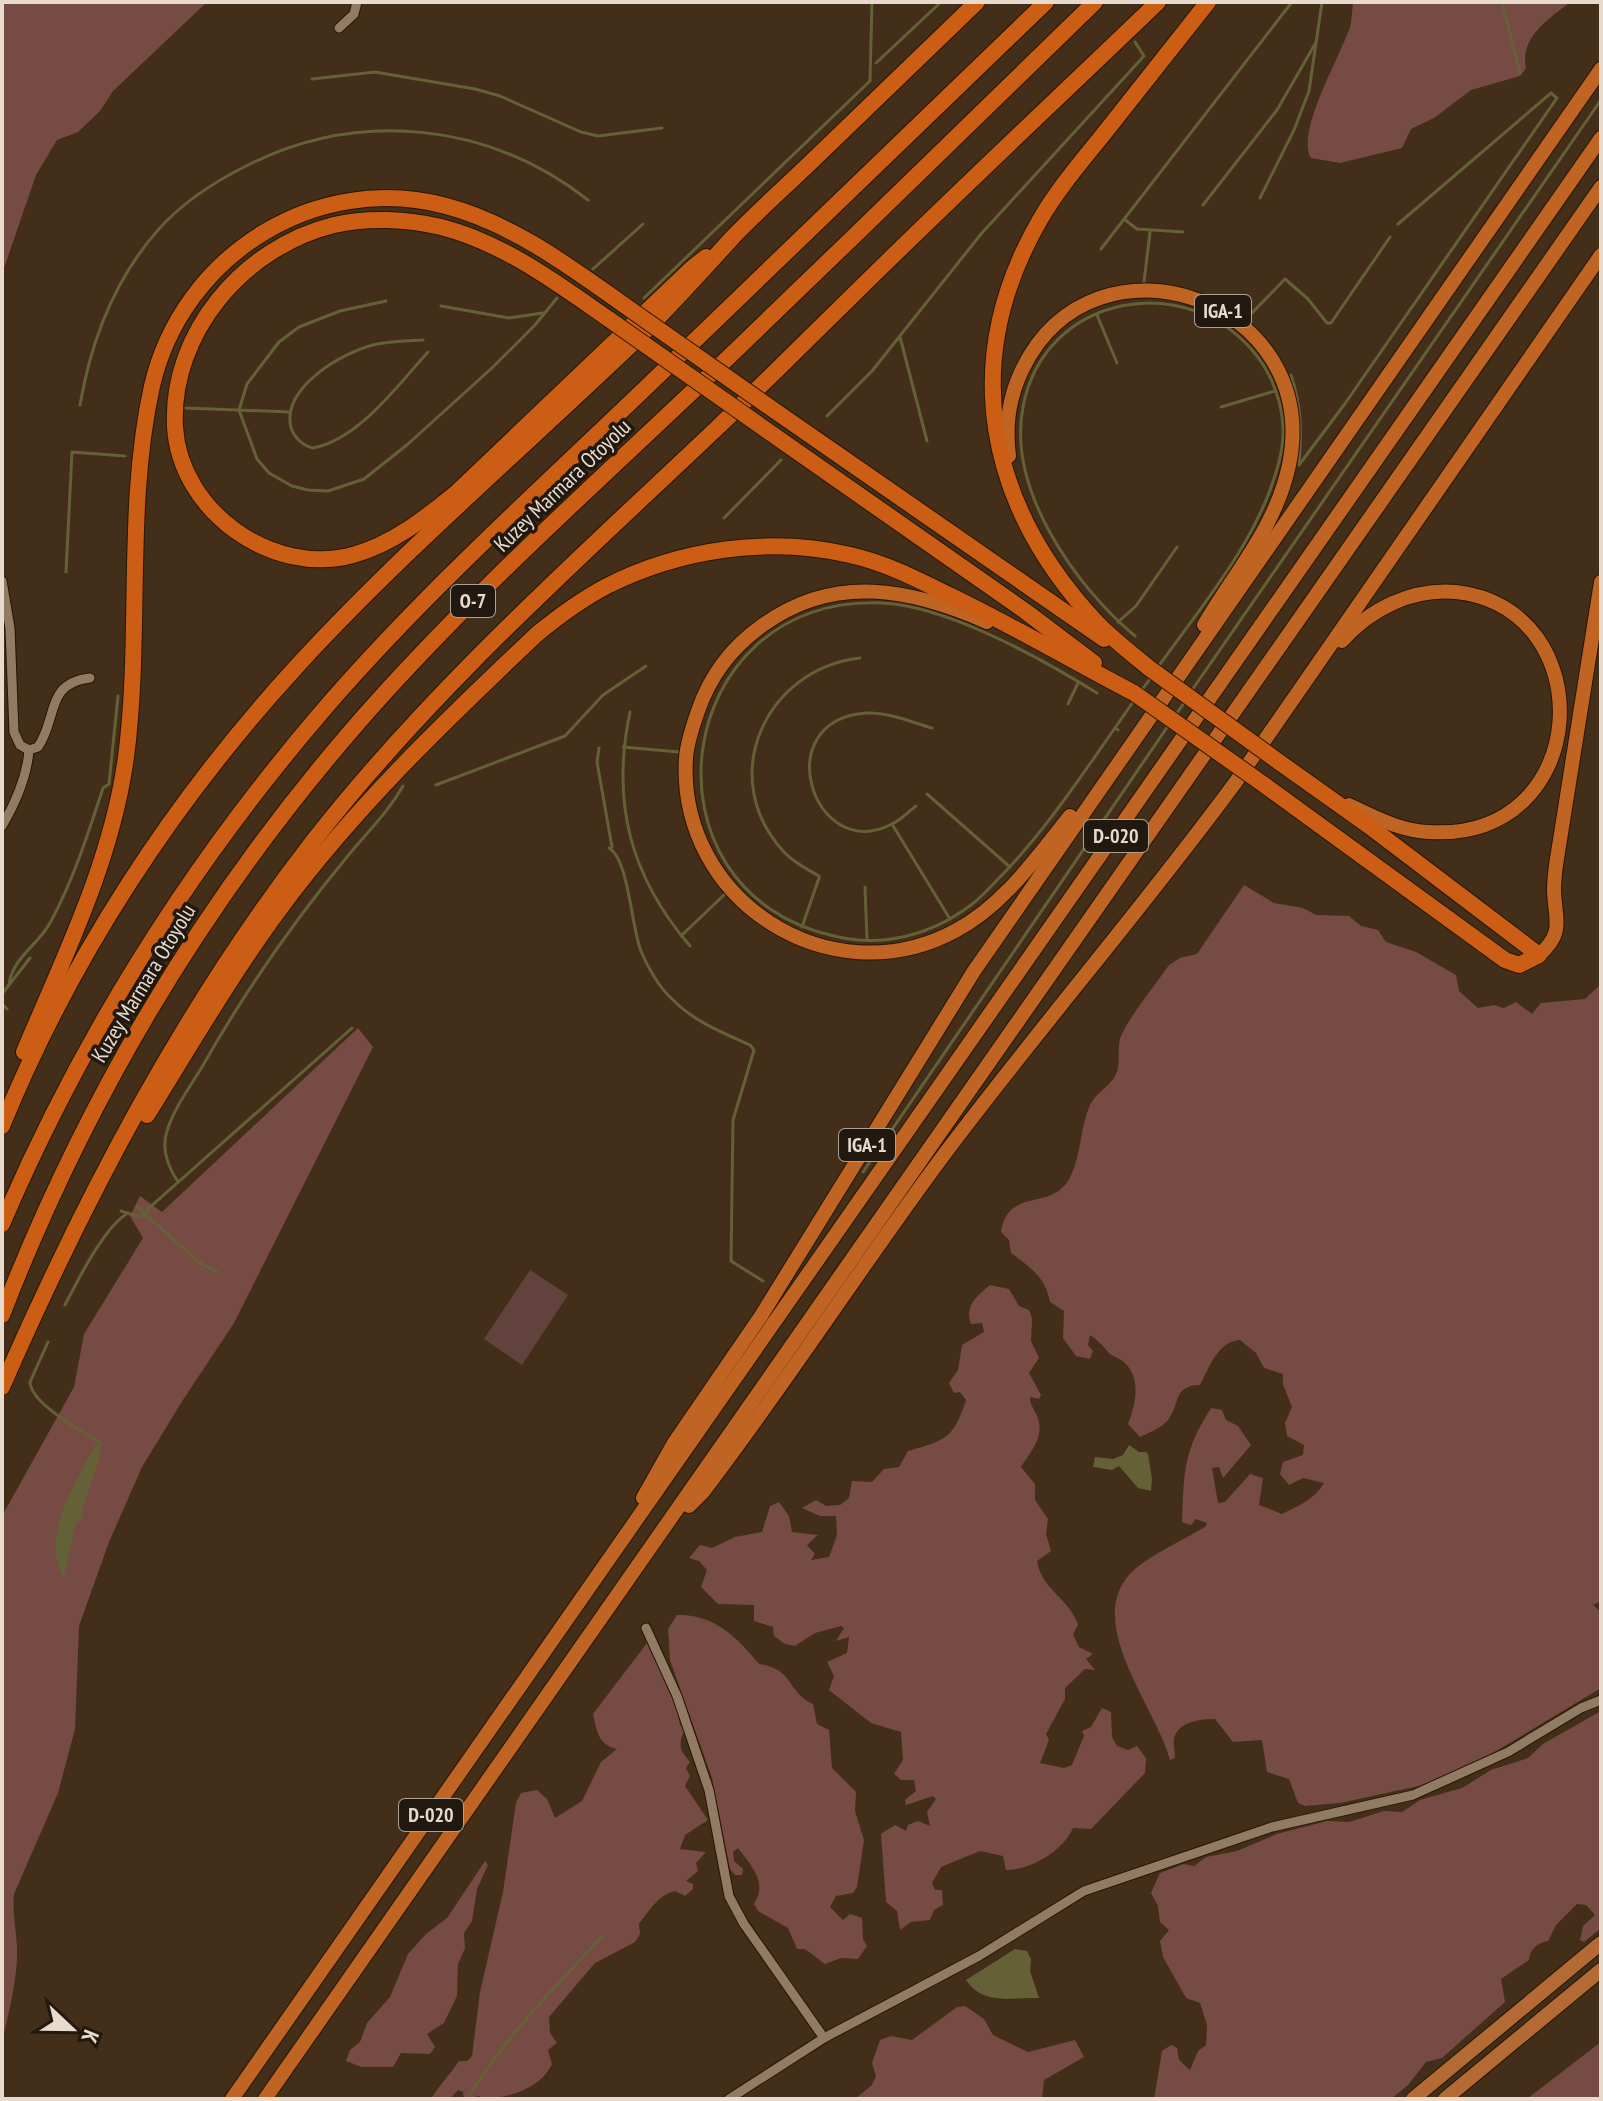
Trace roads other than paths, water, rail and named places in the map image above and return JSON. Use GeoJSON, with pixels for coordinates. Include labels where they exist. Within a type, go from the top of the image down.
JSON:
{"type":"FeatureCollection","features":[{"type":"Feature","properties":{"kind":"highway"},"geometry":{"type":"LineString","coordinates":[[2,1126],[49,1025],[105,923],[155,844],[247,723],[300,663],[387,576],[681,296],[733,237],[977,2]]}},
{"type":"Feature","properties":{"kind":"highway","name":"Kuzey Marmara Otoyolu"},"geometry":{"type":"LineString","coordinates":[[2,1224],[81,1061],[151,941],[234,822],[316,719],[456,570],[1046,2]]}},
{"type":"Feature","properties":{"kind":"highway","name":"Kuzey Marmara Otoyolu"},"geometry":{"type":"LineString","coordinates":[[2,1315],[42,1217],[79,1139],[149,1011],[255,849],[358,722],[471,603],[1095,2]]}},
{"type":"Feature","properties":{"kind":"highway"},"geometry":{"type":"LineString","coordinates":[[2,1387],[94,1192],[170,1055],[244,937],[313,842],[397,742],[500,634],[1158,2]]}},
{"type":"Feature","properties":{"kind":"highway"},"geometry":{"type":"LineString","coordinates":[[1035,536],[1021,514],[1001,458],[992,392],[994,351],[1016,267],[1041,217],[1208,2]]}},
{"type":"Feature","properties":{"kind":"highway","name":"IGA-1"},"geometry":{"type":"LineString","coordinates":[[629,1531],[641,1501],[674,1443],[761,1316],[974,971],[1601,69]]}},
{"type":"Feature","properties":{"kind":"highway","name":"D-020"},"geometry":{"type":"LineString","coordinates":[[232,2099],[1601,138]]}},
{"type":"Feature","properties":{"kind":"highway","name":"D-020"},"geometry":{"type":"LineString","coordinates":[[265,2099],[1601,187]]}},
{"type":"Feature","properties":{"kind":"highway"},"geometry":{"type":"LineString","coordinates":[[2,1105],[91,893],[113,819],[126,757],[138,512],[146,423],[153,384],[178,319],[198,290],[229,256],[274,226],[311,210],[344,202],[384,198],[446,206],[481,219],[556,258],[1086,628],[1149,668],[1539,955]]}},
{"type":"Feature","properties":{"kind":"highway"},"geometry":{"type":"LineString","coordinates":[[733,237],[692,268],[456,493],[417,524],[377,546],[329,559],[308,558],[260,545],[231,527],[206,505],[186,473],[177,447],[175,393],[190,345],[208,312],[229,286],[253,265],[305,235],[334,225],[374,220],[405,221],[465,234],[533,267],[610,320],[762,427],[1033,617],[1505,960],[1519,965],[1549,946],[1558,925],[1554,892],[1557,852],[1601,582]]}},
{"type":"Feature","properties":{"kind":"highway"},"geometry":{"type":"LineString","coordinates":[[660,1535],[711,1482],[941,1159],[1195,838],[1283,717],[1601,255]]}},
{"type":"Feature","properties":{"kind":"highway","name":"IGA-1"},"geometry":{"type":"LineString","coordinates":[[1149,668],[1106,632],[1053,567],[1035,536],[1013,475],[1006,437],[1014,389],[1029,355],[1044,336],[1069,314],[1093,301],[1119,293],[1145,291],[1168,292],[1201,300],[1241,324],[1265,347],[1278,368],[1290,408],[1292,446],[1285,480],[1265,531],[1205,623],[1186,668]]}},
{"type":"Feature","properties":{"kind":"highway"},"geometry":{"type":"LineString","coordinates":[[94,1192],[133,1137],[227,985],[324,852],[405,764],[537,634],[607,586],[652,566],[740,548],[810,548],[851,555],[894,569],[1002,620],[1134,693]]}},
{"type":"Feature","properties":{"kind":"highway"},"geometry":{"type":"LineString","coordinates":[[1056,652],[964,612],[900,593],[872,590],[836,594],[797,605],[747,636],[712,680],[692,728],[686,757],[687,780],[698,837],[738,897],[782,931],[840,951],[865,953],[900,950],[956,931],[990,907],[1035,861],[1096,784],[1117,766]]}},
{"type":"Feature","properties":{"kind":"highway"},"geometry":{"type":"LineString","coordinates":[[1283,717],[1307,691],[1351,631],[1388,605],[1419,595],[1461,593],[1503,604],[1536,630],[1553,655],[1564,683],[1567,718],[1564,738],[1546,778],[1514,810],[1491,822],[1466,829],[1428,832],[1382,821],[1320,792]]}},
{"type":"Feature","properties":{"kind":"main road"},"geometry":{"type":"LineString","coordinates":[[1413,2099],[1601,1943]]}},
{"type":"Feature","properties":{"kind":"main road"},"geometry":{"type":"LineString","coordinates":[[1445,2099],[1601,1970]]}},
{"type":"Feature","properties":{"kind":"street"},"geometry":{"type":"LineString","coordinates":[[339,28],[354,14],[357,2]]}},
{"type":"Feature","properties":{"kind":"street"},"geometry":{"type":"LineString","coordinates":[[2,581],[10,628],[14,732],[20,745],[34,749],[41,742],[62,689],[75,679],[90,678]]}},
{"type":"Feature","properties":{"kind":"street"},"geometry":{"type":"LineString","coordinates":[[2,826],[14,806],[28,766],[29,750]]}},
{"type":"Feature","properties":{"kind":"street"},"geometry":{"type":"LineString","coordinates":[[646,1628],[677,1696],[709,1790],[733,1905],[824,2038]]}},
{"type":"Feature","properties":{"kind":"street"},"geometry":{"type":"LineString","coordinates":[[729,2099],[824,2038],[979,1956],[1084,1891],[1272,1827],[1413,1795],[1498,1757],[1581,1708],[1601,1700]]}},
{"type":"Feature","properties":{"kind":"waterway"},"geometry":{"type":"LineString","coordinates":[[644,298],[870,81],[872,2]]}},
{"type":"Feature","properties":{"kind":"waterway"},"geometry":{"type":"LineString","coordinates":[[876,63],[941,2]]}},
{"type":"Feature","properties":{"kind":"waterway"},"geometry":{"type":"LineString","coordinates":[[1101,249],[1292,2]]}},
{"type":"Feature","properties":{"kind":"waterway"},"geometry":{"type":"LineString","coordinates":[[1260,198],[1294,130],[1309,91],[1322,2]]}},
{"type":"Feature","properties":{"kind":"waterway"},"geometry":{"type":"LineString","coordinates":[[1502,2],[1520,73]]}},
{"type":"Feature","properties":{"kind":"waterway"},"geometry":{"type":"LineString","coordinates":[[827,416],[872,371],[981,234],[1144,56],[1135,42]]}},
{"type":"Feature","properties":{"kind":"waterway"},"geometry":{"type":"LineString","coordinates":[[1203,205],[1277,110],[1315,44]]}},
{"type":"Feature","properties":{"kind":"waterway"},"geometry":{"type":"LineString","coordinates":[[312,79],[375,72],[475,89],[598,136],[662,128]]}},
{"type":"Feature","properties":{"kind":"waterway"},"geometry":{"type":"LineString","coordinates":[[1299,465],[1557,98],[1551,93],[1398,224]]}},
{"type":"Feature","properties":{"kind":"waterway"},"geometry":{"type":"LineString","coordinates":[[1190,693],[1601,100]]}},
{"type":"Feature","properties":{"kind":"waterway"},"geometry":{"type":"LineString","coordinates":[[80,405],[91,358],[107,312],[142,249],[177,211],[210,186],[246,166],[289,148],[333,136],[377,131],[422,132],[465,140],[508,154],[549,174],[588,200]]}},
{"type":"Feature","properties":{"kind":"waterway"},"geometry":{"type":"LineString","coordinates":[[1124,219],[1137,229],[1183,232]]}},
{"type":"Feature","properties":{"kind":"waterway"},"geometry":{"type":"LineString","coordinates":[[593,269],[643,224]]}},
{"type":"Feature","properties":{"kind":"waterway"},"geometry":{"type":"LineString","coordinates":[[1144,282],[1150,232]]}},
{"type":"Feature","properties":{"kind":"waterway"},"geometry":{"type":"LineString","coordinates":[[1248,317],[1285,279],[1308,299],[1327,323],[1331,323],[1390,237]]}},
{"type":"Feature","properties":{"kind":"waterway"},"geometry":{"type":"LineString","coordinates":[[386,301],[340,311],[299,327],[279,342],[247,384],[239,410],[257,459],[269,473],[292,486],[308,490],[328,491],[364,479],[408,444],[493,367],[557,298]]}},
{"type":"Feature","properties":{"kind":"waterway"},"geometry":{"type":"LineString","coordinates":[[1135,636],[1090,591],[1050,534],[1025,470],[1021,438],[1023,407],[1036,368],[1059,339],[1088,318],[1122,306],[1159,303],[1195,311],[1228,328],[1257,356],[1275,389],[1282,415],[1283,440],[1273,483],[1247,539],[1158,667]]}},
{"type":"Feature","properties":{"kind":"waterway"},"geometry":{"type":"LineString","coordinates":[[441,306],[509,318],[543,313]]}},
{"type":"Feature","properties":{"kind":"waterway"},"geometry":{"type":"LineString","coordinates":[[1097,315],[1117,363]]}},
{"type":"Feature","properties":{"kind":"waterway"},"geometry":{"type":"LineString","coordinates":[[900,337],[927,441]]}},
{"type":"Feature","properties":{"kind":"waterway"},"geometry":{"type":"LineString","coordinates":[[423,340],[373,345],[332,363],[297,395],[291,408],[290,422],[295,435],[313,448],[346,434],[391,395],[428,352]]}},
{"type":"Feature","properties":{"kind":"waterway"},"geometry":{"type":"LineString","coordinates":[[1291,375],[1300,418],[1299,462]]}},
{"type":"Feature","properties":{"kind":"waterway"},"geometry":{"type":"LineString","coordinates":[[1221,407],[1275,391]]}},
{"type":"Feature","properties":{"kind":"waterway"},"geometry":{"type":"LineString","coordinates":[[186,408],[290,412]]}},
{"type":"Feature","properties":{"kind":"waterway"},"geometry":{"type":"LineString","coordinates":[[66,572],[72,452],[125,456]]}},
{"type":"Feature","properties":{"kind":"waterway"},"geometry":{"type":"LineString","coordinates":[[724,518],[781,460]]}},
{"type":"Feature","properties":{"kind":"waterway"},"geometry":{"type":"LineString","coordinates":[[1118,622],[1136,606],[1177,547]]}},
{"type":"Feature","properties":{"kind":"waterway"},"geometry":{"type":"LineString","coordinates":[[1097,693],[1022,650],[934,613],[881,603],[810,613],[756,645],[720,693],[703,750],[704,809],[726,864],[769,908],[834,936],[870,940],[906,936],[940,924],[983,895],[1047,823],[1115,728]]}},
{"type":"Feature","properties":{"kind":"waterway"},"geometry":{"type":"LineString","coordinates":[[819,876],[788,856],[764,823],[754,792],[753,761],[760,732],[776,705],[798,683],[826,666],[860,658]]}},
{"type":"Feature","properties":{"kind":"waterway"},"geometry":{"type":"LineString","coordinates":[[436,785],[565,736],[603,695],[646,666]]}},
{"type":"Feature","properties":{"kind":"waterway"},"geometry":{"type":"LineString","coordinates":[[1142,690],[1152,676]]}},
{"type":"Feature","properties":{"kind":"waterway"},"geometry":{"type":"LineString","coordinates":[[1068,704],[1078,683]]}},
{"type":"Feature","properties":{"kind":"waterway"},"geometry":{"type":"LineString","coordinates":[[9,985],[15,967],[45,931],[66,891],[103,788],[109,784],[118,696]]}},
{"type":"Feature","properties":{"kind":"waterway"},"geometry":{"type":"LineString","coordinates":[[1118,730],[1115,728],[1135,699]]}},
{"type":"Feature","properties":{"kind":"waterway"},"geometry":{"type":"LineString","coordinates":[[1175,716],[1184,703]]}},
{"type":"Feature","properties":{"kind":"waterway"},"geometry":{"type":"LineString","coordinates":[[630,712],[623,777],[630,836],[653,893],[690,946]]}},
{"type":"Feature","properties":{"kind":"waterway"},"geometry":{"type":"LineString","coordinates":[[916,806],[892,824],[864,831],[841,825],[823,809],[812,786],[810,762],[817,739],[835,721],[874,713],[932,728]]}},
{"type":"Feature","properties":{"kind":"waterway"},"geometry":{"type":"LineString","coordinates":[[863,1172],[1168,726]]}},
{"type":"Feature","properties":{"kind":"waterway"},"geometry":{"type":"LineString","coordinates":[[623,747],[679,752]]}},
{"type":"Feature","properties":{"kind":"waterway"},"geometry":{"type":"LineString","coordinates":[[599,748],[597,762],[612,847]]}},
{"type":"Feature","properties":{"kind":"waterway"},"geometry":{"type":"LineString","coordinates":[[178,1182],[165,1151],[167,1131],[178,1106],[270,959],[403,786]]}},
{"type":"Feature","properties":{"kind":"waterway"},"geometry":{"type":"LineString","coordinates":[[927,794],[1010,867]]}},
{"type":"Feature","properties":{"kind":"waterway"},"geometry":{"type":"LineString","coordinates":[[892,824],[950,919]]}},
{"type":"Feature","properties":{"kind":"waterway"},"geometry":{"type":"LineString","coordinates":[[609,848],[621,866],[641,951],[658,982],[689,1013],[754,1050],[733,1120],[731,1261],[763,1281]]}},
{"type":"Feature","properties":{"kind":"waterway"},"geometry":{"type":"LineString","coordinates":[[802,927],[819,878]]}},
{"type":"Feature","properties":{"kind":"waterway"},"geometry":{"type":"LineString","coordinates":[[865,887],[867,939]]}},
{"type":"Feature","properties":{"kind":"waterway"},"geometry":{"type":"LineString","coordinates":[[681,936],[724,895]]}},
{"type":"Feature","properties":{"kind":"waterway"},"geometry":{"type":"LineString","coordinates":[[2,994],[30,958]]}},
{"type":"Feature","properties":{"kind":"waterway"},"geometry":{"type":"LineString","coordinates":[[2,1004],[7,1009]]}},
{"type":"Feature","properties":{"kind":"waterway"},"geometry":{"type":"LineString","coordinates":[[146,1214],[149,1208],[352,1028]]}},
{"type":"Feature","properties":{"kind":"waterway"},"geometry":{"type":"LineString","coordinates":[[137,1207],[200,1263],[218,1272]]}},
{"type":"Feature","properties":{"kind":"waterway"},"geometry":{"type":"LineString","coordinates":[[121,1211],[136,1216],[145,1215]]}},
{"type":"Feature","properties":{"kind":"waterway"},"geometry":{"type":"LineString","coordinates":[[65,1305],[101,1242],[128,1213]]}},
{"type":"Feature","properties":{"kind":"waterway"},"geometry":{"type":"LineString","coordinates":[[48,1342],[30,1382],[33,1390],[48,1408],[101,1443]]}},
{"type":"Feature","properties":{"kind":"waterway"},"geometry":{"type":"LineString","coordinates":[[467,2099],[513,2035],[603,1936]]}}]}
